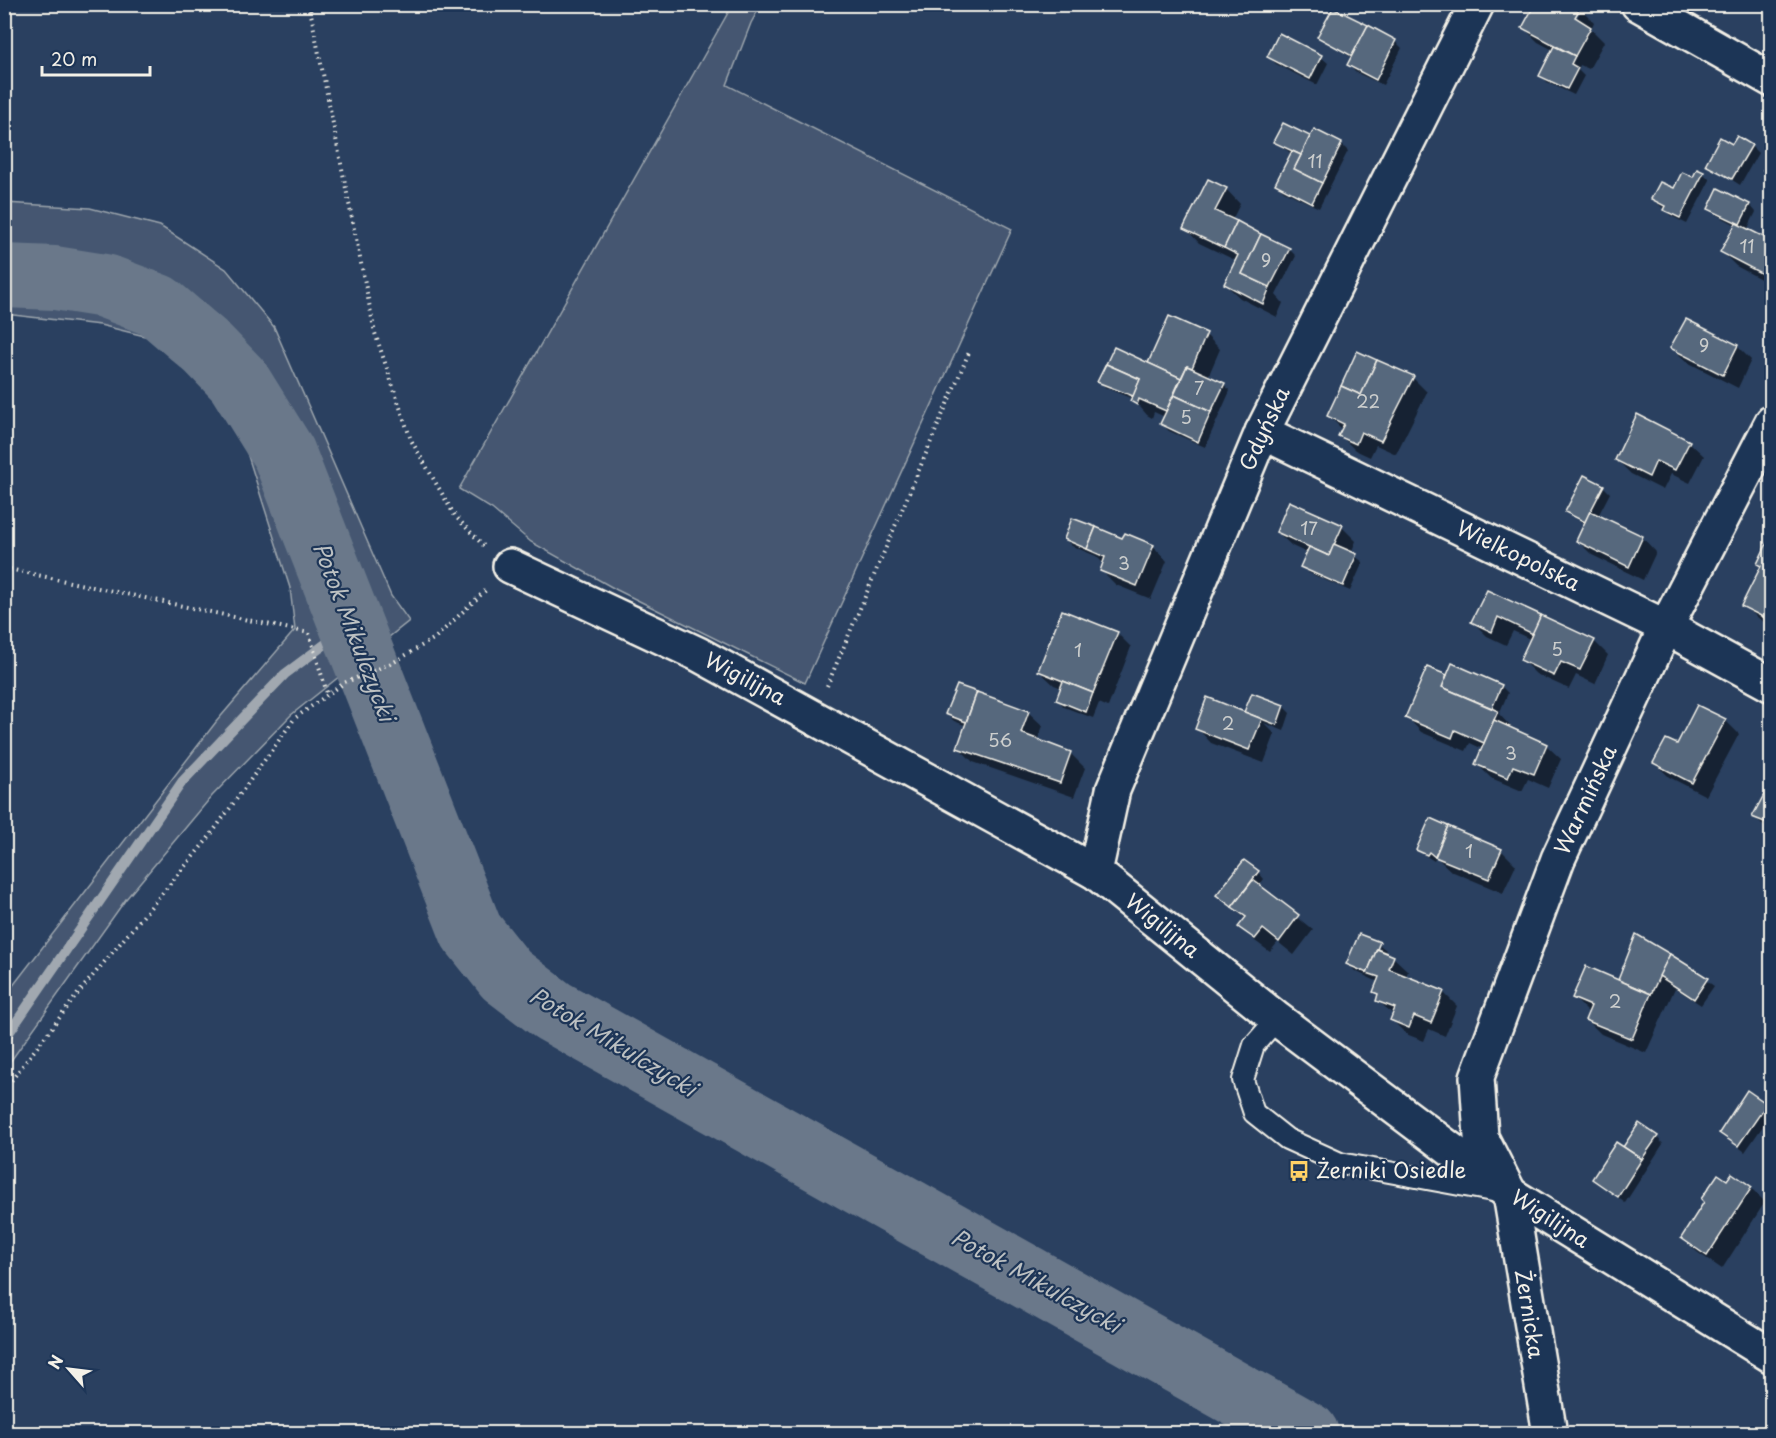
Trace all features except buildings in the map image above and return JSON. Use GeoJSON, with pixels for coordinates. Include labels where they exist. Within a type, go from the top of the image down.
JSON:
{"type":"FeatureCollection","features":[{"type":"Feature","properties":{"kind":"street","name":"Gdyńska"},"geometry":{"type":"LineString","coordinates":[[1095,872],[1113,790],[1262,432],[1477,4]]}},
{"type":"Feature","properties":{"kind":"street"},"geometry":{"type":"LineString","coordinates":[[1638,4],[1772,80]]}},
{"type":"Feature","properties":{"kind":"street","name":"Warmińska"},"geometry":{"type":"LineString","coordinates":[[1510,1194],[1481,1137],[1476,1077],[1558,859],[1666,627],[1772,422]]}},
{"type":"Feature","properties":{"kind":"street","name":"Wielkopolska"},"geometry":{"type":"LineString","coordinates":[[1262,432],[1666,627],[1772,685]]}},
{"type":"Feature","properties":{"kind":"street","name":"Wigilijna"},"geometry":{"type":"LineString","coordinates":[[510,566],[698,654],[1095,872],[1277,1019],[1510,1194],[1772,1356]]}},
{"type":"Feature","properties":{"kind":"street","name":"Żernicka"},"geometry":{"type":"LineString","coordinates":[[1510,1194],[1550,1434]]}},
{"type":"Feature","properties":{"kind":"lane"},"geometry":{"type":"LineString","coordinates":[[1277,1019],[1254,1045],[1243,1080],[1254,1113],[1287,1139],[1340,1162],[1510,1194]]}},
{"type":"Feature","properties":{"kind":"path"},"geometry":{"type":"LineString","coordinates":[[4,1090],[80,991],[207,840],[295,718],[344,683],[394,662],[435,638],[510,566],[486,549],[455,516],[411,440],[375,333],[309,4]]}},
{"type":"Feature","properties":{"kind":"path"},"geometry":{"type":"LineString","coordinates":[[814,717],[970,350]]}},
{"type":"Feature","properties":{"kind":"path"},"geometry":{"type":"LineString","coordinates":[[4,568],[309,633],[327,693]]}},
{"type":"Feature","properties":{"kind":"shaded area"},"geometry":{"type":"Polygon","coordinates":[[[733,4],[761,5],[751,23],[727,85],[1012,229],[805,683],[617,590],[531,542],[492,509],[459,489],[733,4]]]}},
{"type":"Feature","properties":{"kind":"shaded area"},"geometry":{"type":"Polygon","coordinates":[[[5,203],[90,208],[160,226],[226,269],[274,327],[391,596],[409,621],[291,715],[212,796],[126,899],[5,1069],[5,996],[216,722],[295,630],[290,588],[242,437],[181,345],[100,325],[5,314],[5,203]]]}},
{"type":"Feature","properties":{"kind":"waterway","name":"Potok Mikulczycki"},"geometry":{"type":"LineString","coordinates":[[4,276],[55,278],[105,286],[158,306],[208,349],[238,380],[284,454],[471,931],[506,975],[553,1011],[1307,1434]]}},
{"type":"Feature","properties":{"kind":"waterway"},"geometry":{"type":"LineString","coordinates":[[4,1040],[182,782],[285,674],[351,625]]}},
{"type":"Feature","properties":{"kind":"place","name":"Żerniki Osiedle"},"geometry":{"type":"Point","coordinates":[1299,1171]}}]}
